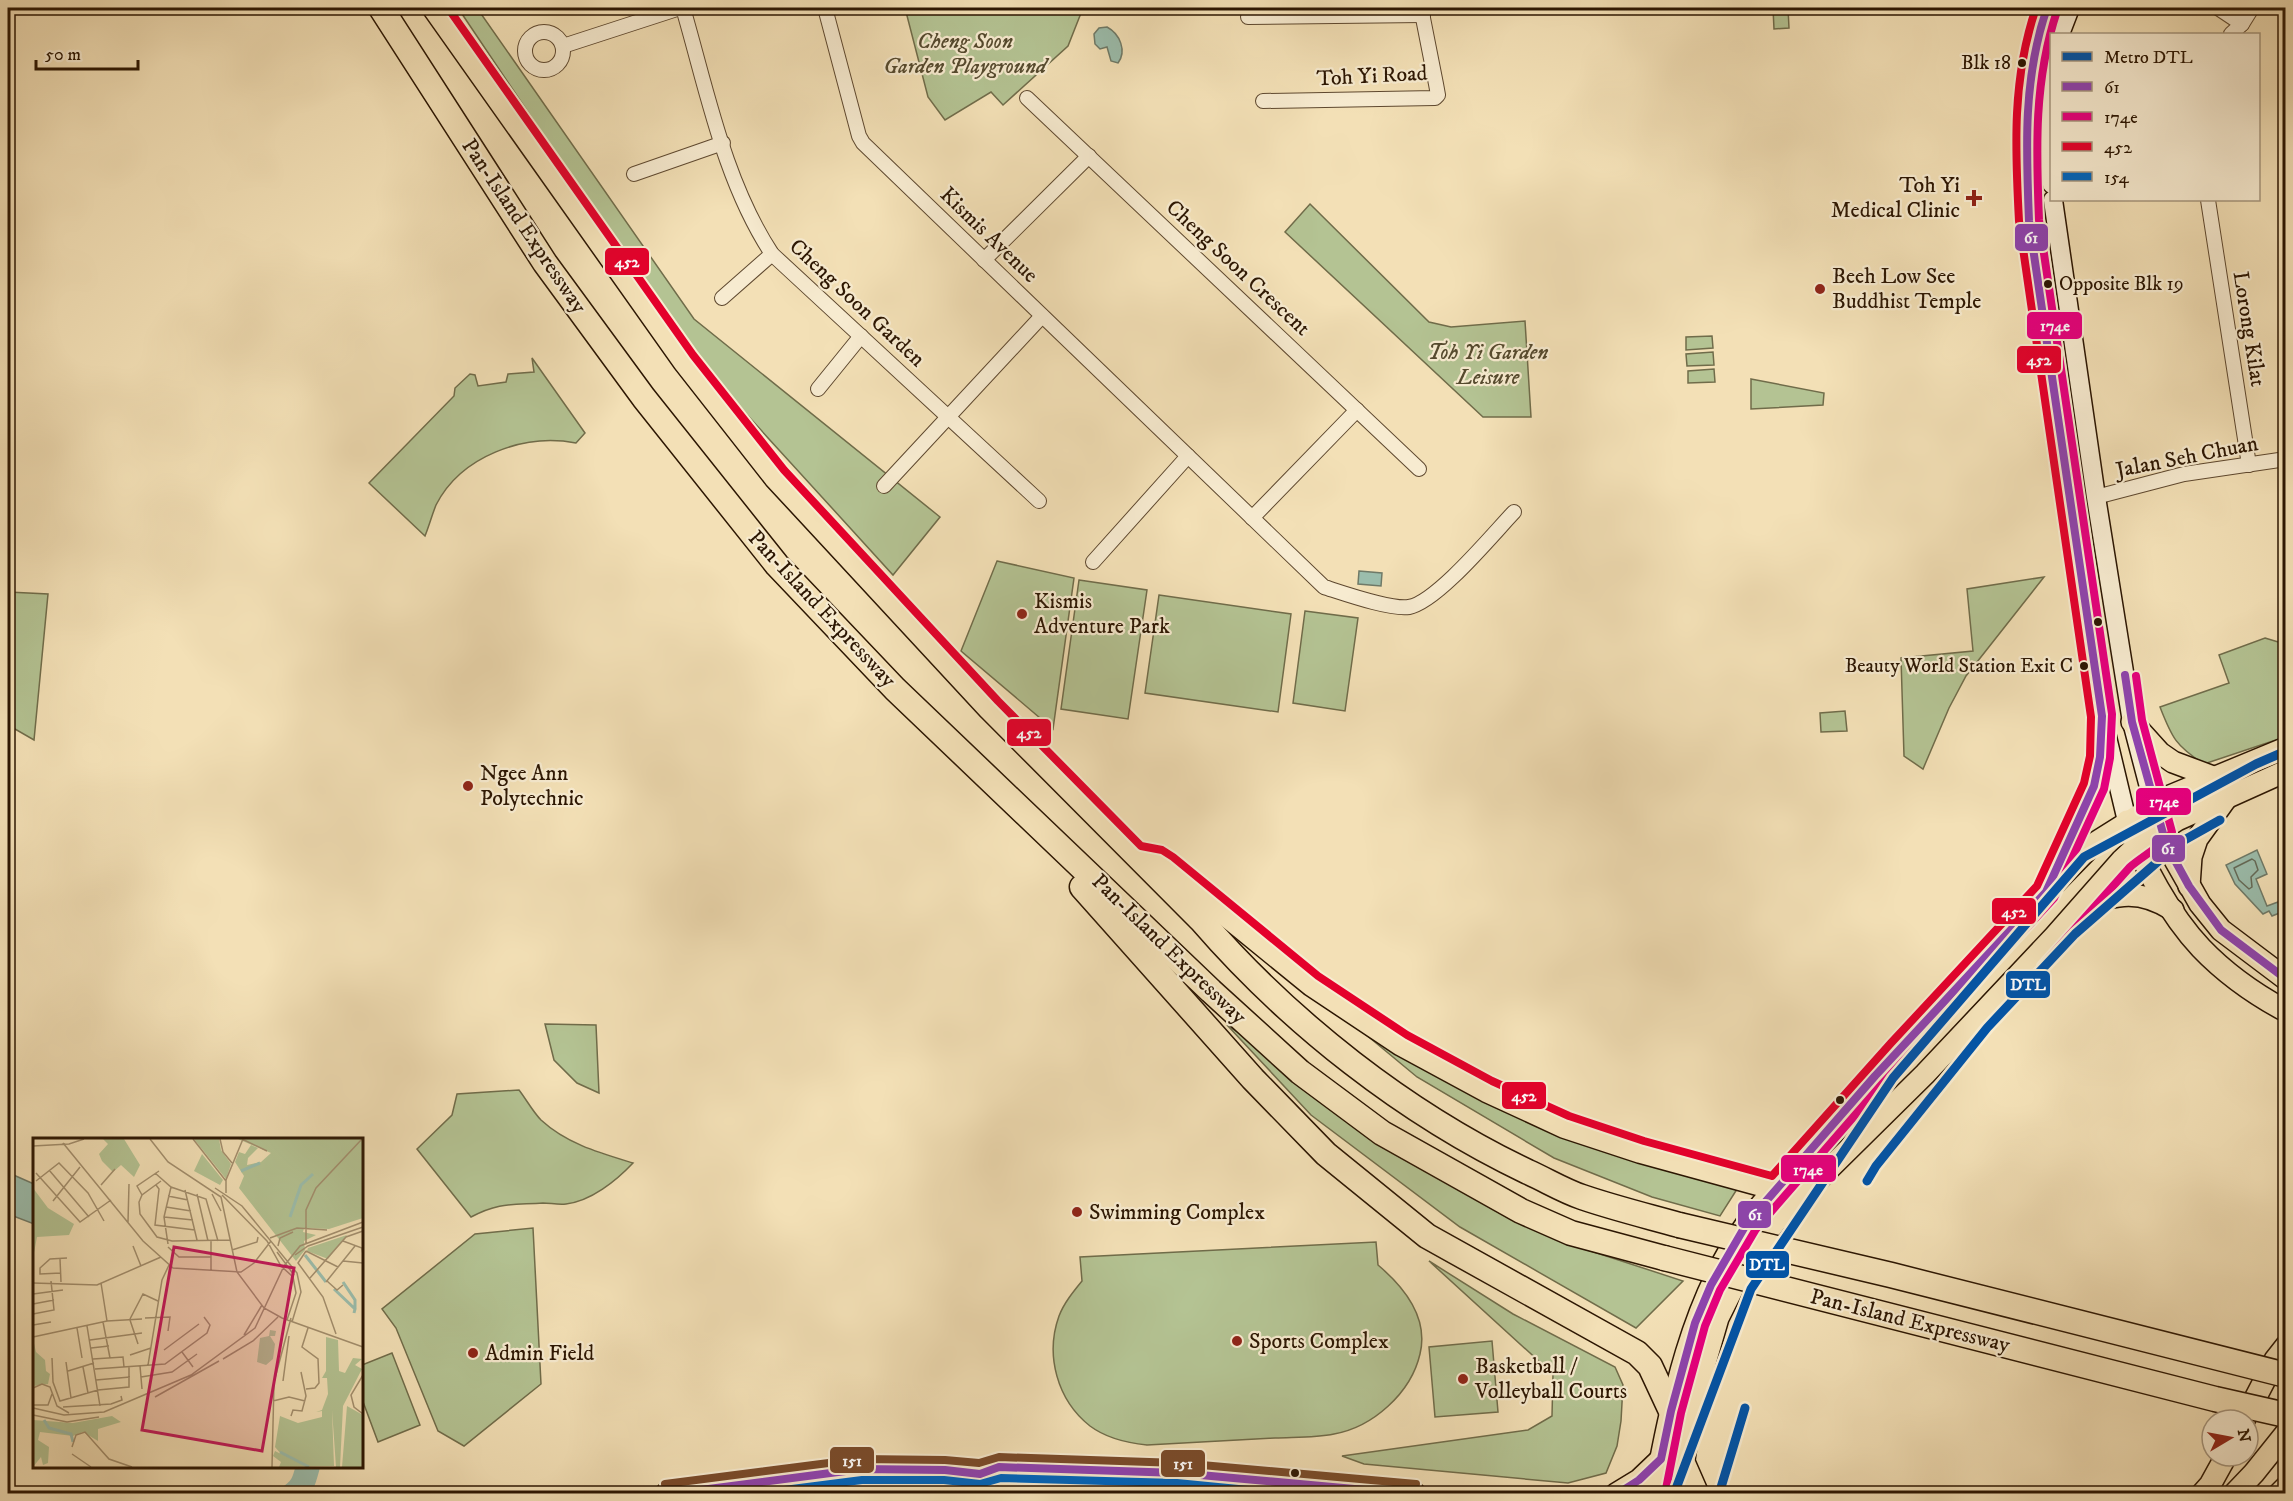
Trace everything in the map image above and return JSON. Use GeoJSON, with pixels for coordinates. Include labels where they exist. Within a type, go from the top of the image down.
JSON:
{"type":"FeatureCollection","features":[{"type":"Feature","properties":{"kind":"highway","name":"Pan-Island Expressway"},"geometry":{"type":"LineString","coordinates":[[381,8],[545,263],[644,398],[777,565],[895,689],[1203,983],[1292,1065],[1382,1133],[1521,1211],[1572,1233],[2215,1400],[2286,1415]]}},
{"type":"Feature","properties":{"kind":"highway","name":"Pan-Island Expressway"},"geometry":{"type":"LineString","coordinates":[[435,8],[685,362],[776,477],[990,708],[1201,920],[1232,955],[1318,1035],[1440,1125],[1487,1152],[1581,1197],[1679,1225],[1890,1275],[2286,1376]]}},
{"type":"Feature","properties":{"kind":"highway"},"geometry":{"type":"LineString","coordinates":[[1045,830],[1062,864],[1253,1079],[1326,1154],[1426,1236],[1638,1353],[1650,1366],[1671,1411]]}},
{"type":"Feature","properties":{"kind":"highway"},"geometry":{"type":"LineString","coordinates":[[1136,856],[1158,860],[1166,865],[1312,984],[1402,1044],[1487,1090],[1565,1126],[1641,1151],[1776,1188]]}},
{"type":"Feature","properties":{"kind":"main road"},"geometry":{"type":"LineString","coordinates":[[2047,8],[2036,35],[2028,79],[2026,148],[2029,221],[2103,716],[2127,821],[2142,861],[2173,909],[2207,953],[2237,978],[2286,1011]]}},
{"type":"Feature","properties":{"kind":"main road"},"geometry":{"type":"LineString","coordinates":[[2060,33],[2070,8]]}},
{"type":"Feature","properties":{"kind":"main road"},"geometry":{"type":"LineString","coordinates":[[2050,86],[2048,101],[2050,168]]}},
{"type":"Feature","properties":{"kind":"main road"},"geometry":{"type":"LineString","coordinates":[[2053,201],[2096,497],[2132,722],[2154,806],[2166,844],[2188,886],[2222,930],[2286,979]]}},
{"type":"Feature","properties":{"kind":"main road"},"geometry":{"type":"LineString","coordinates":[[2046,892],[2094,786],[2100,757],[2103,716]]}},
{"type":"Feature","properties":{"kind":"main road"},"geometry":{"type":"LineString","coordinates":[[2132,722],[2160,753],[2173,762],[2213,777]]}},
{"type":"Feature","properties":{"kind":"main road"},"geometry":{"type":"LineString","coordinates":[[1654,1494],[1671,1411],[1695,1323],[1711,1285],[1747,1223],[1776,1188],[1899,1050],[2092,845],[2170,796],[2286,748]]}},
{"type":"Feature","properties":{"kind":"main road"},"geometry":{"type":"LineString","coordinates":[[1679,1494],[1691,1411],[1714,1328],[1747,1260],[1776,1221],[1925,1074],[2081,908],[2121,860],[2162,829],[2230,795],[2286,771]]}},
{"type":"Feature","properties":{"kind":"main road"},"geometry":{"type":"LineString","coordinates":[[2188,886],[2191,857],[2197,839],[2230,795]]}},
{"type":"Feature","properties":{"kind":"main road"},"geometry":{"type":"LineString","coordinates":[[2081,908],[2112,898],[2136,894],[2159,901],[2173,909]]}},
{"type":"Feature","properties":{"kind":"main road"},"geometry":{"type":"LineString","coordinates":[[2250,1408],[2275,1360],[2286,1346]]}},
{"type":"Feature","properties":{"kind":"main road"},"geometry":{"type":"LineString","coordinates":[[2234,1494],[2286,1433]]}},
{"type":"Feature","properties":{"kind":"main road"},"geometry":{"type":"LineString","coordinates":[[1616,1494],[1639,1480],[1660,1459]]}},
{"type":"Feature","properties":{"kind":"main road"},"geometry":{"type":"LineString","coordinates":[[1683,1461],[1698,1494]]}},
{"type":"Feature","properties":{"kind":"main road"},"geometry":{"type":"LineString","coordinates":[[980,1474],[999,1467],[1178,1473],[1415,1494]]}},
{"type":"Feature","properties":{"kind":"main road"},"geometry":{"type":"LineString","coordinates":[[2202,1494],[2219,1468]]}},
{"type":"Feature","properties":{"kind":"main road"},"geometry":{"type":"LineString","coordinates":[[666,1494],[861,1469],[945,1470],[1185,1494]]}},
{"type":"Feature","properties":{"kind":"main road"},"geometry":{"type":"LineString","coordinates":[[2279,1494],[2286,1487]]}},
{"type":"Feature","properties":{"kind":"street","name":"Cheng Soon Garden"},"geometry":{"type":"LineString","coordinates":[[562,46],[681,8],[746,208],[772,254],[1039,501]]}},
{"type":"Feature","properties":{"kind":"street","name":"Kismis Avenue"},"geometry":{"type":"LineString","coordinates":[[825,8],[861,140],[1324,587],[1407,608],[1420,604],[1436,593],[1514,512]]}},
{"type":"Feature","properties":{"kind":"street"},"geometry":{"type":"LineString","coordinates":[[2218,8],[2242,24]]}},
{"type":"Feature","properties":{"kind":"street"},"geometry":{"type":"LineString","coordinates":[[2232,33],[2242,24],[2252,8]]}},
{"type":"Feature","properties":{"kind":"street","name":"Toh Yi Road"},"geometry":{"type":"LineString","coordinates":[[1248,17],[1422,11],[1438,95],[1435,98],[1263,101]]}},
{"type":"Feature","properties":{"kind":"street","name":"Cheng Soon Crescent"},"geometry":{"type":"LineString","coordinates":[[1027,98],[1419,469]]}},
{"type":"Feature","properties":{"kind":"street"},"geometry":{"type":"LineString","coordinates":[[634,174],[723,143]]}},
{"type":"Feature","properties":{"kind":"street"},"geometry":{"type":"LineString","coordinates":[[984,260],[1089,156]]}},
{"type":"Feature","properties":{"kind":"street","name":"Lorong Kilat"},"geometry":{"type":"LineString","coordinates":[[2208,201],[2249,465]]}},
{"type":"Feature","properties":{"kind":"street"},"geometry":{"type":"LineString","coordinates":[[722,298],[772,254]]}},
{"type":"Feature","properties":{"kind":"street"},"geometry":{"type":"LineString","coordinates":[[884,486],[1042,316]]}},
{"type":"Feature","properties":{"kind":"street"},"geometry":{"type":"LineString","coordinates":[[818,389],[861,336]]}},
{"type":"Feature","properties":{"kind":"street"},"geometry":{"type":"LineString","coordinates":[[1252,518],[1357,410]]}},
{"type":"Feature","properties":{"kind":"street"},"geometry":{"type":"LineString","coordinates":[[1093,562],[1188,456]]}},
{"type":"Feature","properties":{"kind":"street","name":"Jalan Seh Chuan"},"geometry":{"type":"LineString","coordinates":[[2096,497],[2184,474],[2286,459]]}},
{"type":"Feature","properties":{"kind":"green space"},"geometry":{"type":"Polygon","coordinates":[[[458,8],[477,8],[694,319],[940,517],[893,575],[687,349],[458,8]]]}},
{"type":"Feature","properties":{"kind":"green space","name":"Cheng Soon Garden Playground"},"geometry":{"type":"Polygon","coordinates":[[[905,8],[1083,8],[1068,46],[1003,105],[991,92],[945,120],[928,97],[905,8]]]}},
{"type":"Feature","properties":{"kind":"green space"},"geometry":{"type":"Polygon","coordinates":[[[1773,8],[1788,8],[1789,28],[1774,29],[1773,8]]]}},
{"type":"Feature","properties":{"kind":"green space","name":"Toh Yi Garden Leisure"},"geometry":{"type":"Polygon","coordinates":[[[1310,204],[1429,322],[1451,327],[1525,321],[1531,417],[1483,417],[1285,232],[1310,204]]]}},
{"type":"Feature","properties":{"kind":"green space"},"geometry":{"type":"Polygon","coordinates":[[[1712,336],[1713,348],[1686,350],[1686,337],[1712,336]]]}},
{"type":"Feature","properties":{"kind":"green space"},"geometry":{"type":"Polygon","coordinates":[[[1713,352],[1714,365],[1687,366],[1686,354],[1713,352]]]}},
{"type":"Feature","properties":{"kind":"green space"},"geometry":{"type":"Polygon","coordinates":[[[532,358],[585,433],[576,443],[556,441],[515,445],[478,461],[461,473],[447,488],[436,505],[425,536],[369,483],[454,396],[455,388],[470,374],[475,375],[478,386],[506,382],[508,374],[534,372],[532,358]]]}},
{"type":"Feature","properties":{"kind":"green space"},"geometry":{"type":"Polygon","coordinates":[[[1714,369],[1715,382],[1688,383],[1688,371],[1714,369]]]}},
{"type":"Feature","properties":{"kind":"green space"},"geometry":{"type":"Polygon","coordinates":[[[1751,379],[1824,393],[1823,405],[1751,409],[1751,379]]]}},
{"type":"Feature","properties":{"kind":"green space","name":"Kismis Adventure Park"},"geometry":{"type":"Polygon","coordinates":[[[997,561],[1074,578],[1053,729],[961,651],[997,561]]]}},
{"type":"Feature","properties":{"kind":"green space"},"geometry":{"type":"Polygon","coordinates":[[[2044,577],[1966,676],[1949,708],[1923,769],[1904,756],[1901,658],[1973,651],[1967,589],[2044,577]]]}},
{"type":"Feature","properties":{"kind":"green space"},"geometry":{"type":"Polygon","coordinates":[[[1079,580],[1147,590],[1128,719],[1061,709],[1079,580]]]}},
{"type":"Feature","properties":{"kind":"green space"},"geometry":{"type":"Polygon","coordinates":[[[8,592],[48,594],[34,740],[8,725],[8,592]]]}},
{"type":"Feature","properties":{"kind":"green space"},"geometry":{"type":"Polygon","coordinates":[[[1159,595],[1291,614],[1278,712],[1145,693],[1159,595]]]}},
{"type":"Feature","properties":{"kind":"green space"},"geometry":{"type":"Polygon","coordinates":[[[1305,611],[1358,618],[1345,711],[1293,703],[1305,611]]]}},
{"type":"Feature","properties":{"kind":"green space"},"geometry":{"type":"Polygon","coordinates":[[[2265,638],[2285,644],[2285,737],[2204,764],[2187,752],[2176,740],[2160,707],[2229,683],[2219,655],[2265,638]]]}},
{"type":"Feature","properties":{"kind":"green space"},"geometry":{"type":"Polygon","coordinates":[[[1845,711],[1847,731],[1821,732],[1820,713],[1845,711]]]}},
{"type":"Feature","properties":{"kind":"green space"},"geometry":{"type":"Polygon","coordinates":[[[1323,999],[1419,1064],[1739,1186],[1720,1216],[1652,1197],[1554,1158],[1417,1077],[1323,999]]]}},
{"type":"Feature","properties":{"kind":"green space"},"geometry":{"type":"Polygon","coordinates":[[[545,1024],[596,1025],[599,1093],[577,1083],[554,1060],[545,1024]]]}},
{"type":"Feature","properties":{"kind":"green space"},"geometry":{"type":"Polygon","coordinates":[[[1227,1025],[1557,1240],[1683,1281],[1636,1328],[1460,1227],[1311,1115],[1227,1025]]]}},
{"type":"Feature","properties":{"kind":"green space"},"geometry":{"type":"Polygon","coordinates":[[[519,1090],[535,1113],[551,1128],[584,1147],[633,1163],[619,1177],[585,1199],[563,1204],[506,1205],[471,1217],[417,1149],[452,1115],[457,1094],[519,1090]]]}},
{"type":"Feature","properties":{"kind":"green space","name":"Admin Field"},"geometry":{"type":"Polygon","coordinates":[[[533,1228],[541,1384],[464,1446],[438,1431],[396,1328],[382,1309],[475,1234],[533,1228]]]}},
{"type":"Feature","properties":{"kind":"green space","name":"Sports Complex"},"geometry":{"type":"Polygon","coordinates":[[[1376,1242],[1378,1265],[1397,1283],[1412,1304],[1418,1315],[1422,1340],[1415,1368],[1399,1395],[1376,1416],[1363,1424],[1349,1430],[1319,1436],[1147,1445],[1117,1439],[1096,1430],[1079,1415],[1062,1390],[1054,1361],[1055,1331],[1063,1307],[1082,1281],[1080,1257],[1376,1242]]]}},
{"type":"Feature","properties":{"kind":"green space"},"geometry":{"type":"Polygon","coordinates":[[[1429,1261],[1513,1314],[1615,1367],[1623,1385],[1621,1421],[1617,1446],[1606,1473],[1568,1483],[1364,1464],[1342,1456],[1528,1430],[1552,1416],[1553,1374],[1429,1261]]]}},
{"type":"Feature","properties":{"kind":"green space","name":"Basketball / Volleyball Courts"},"geometry":{"type":"Polygon","coordinates":[[[1492,1341],[1498,1412],[1435,1417],[1429,1347],[1492,1341]]]}},
{"type":"Feature","properties":{"kind":"green space"},"geometry":{"type":"Polygon","coordinates":[[[392,1353],[420,1425],[378,1442],[363,1402],[363,1365],[392,1353]]]}},
{"type":"Feature","properties":{"kind":"water"},"geometry":{"type":"Polygon","coordinates":[[[1107,27],[1121,43],[1122,53],[1118,63],[1111,61],[1107,47],[1100,49],[1095,44],[1094,34],[1099,28],[1107,27]]]}},
{"type":"Feature","properties":{"kind":"water"},"geometry":{"type":"Polygon","coordinates":[[[1359,571],[1382,573],[1381,586],[1358,584],[1359,571]]]}},
{"type":"Feature","properties":{"kind":"water"},"geometry":{"type":"Polygon","coordinates":[[[2257,850],[2267,874],[2256,879],[2267,906],[2278,902],[2282,912],[2272,916],[2269,911],[2263,914],[2235,884],[2226,865],[2257,850]]]}},
{"type":"Feature","properties":{"kind":"water"},"geometry":{"type":"Polygon","coordinates":[[[9,1173],[33,1184],[33,1224],[8,1214],[9,1173]]]}},
{"type":"Feature","properties":{"kind":"waterway"},"geometry":{"type":"LineString","coordinates":[[293,1494],[305,1478],[308,1468]]}},
{"type":"Feature","properties":{"kind":"metro line","name":"DTL"},"geometry":{"type":"LineString","coordinates":[[1674,1494],[1751,1289],[1893,1078],[2084,857],[2256,764],[2286,751]]}},
{"type":"Feature","properties":{"kind":"metro line","name":"DTL"},"geometry":{"type":"LineString","coordinates":[[1867,1181],[1876,1166],[1987,1028],[2075,934],[2179,843],[2220,820]]}},
{"type":"Feature","properties":{"kind":"metro line","name":"DTL"},"geometry":{"type":"LineString","coordinates":[[1719,1494],[1745,1408]]}},
{"type":"Feature","properties":{"kind":"transit line","name":"452"},"geometry":{"type":"LineString","coordinates":[[448,8],[693,355],[784,470],[998,701],[1141,846],[1162,850],[1173,857],[1318,976],[1407,1035],[1492,1081],[1569,1116],[1644,1141],[1772,1176],[1891,1043],[2037,886],[2084,783],[2090,756],[2091,717],[2019,221],[2016,140],[2019,87],[2028,34],[2036,8]]}},
{"type":"Feature","properties":{"kind":"transit line","name":"61"},"geometry":{"type":"LineString","coordinates":[[1617,1494],[1639,1480],[1661,1459],[1671,1411],[1695,1323],[1711,1285],[1747,1223],[1875,1076],[2046,892],[2094,786],[2100,757],[2102,716],[2029,221],[2027,140],[2030,87],[2039,34],[2047,8]]}},
{"type":"Feature","properties":{"kind":"transit line","name":"174e"},"geometry":{"type":"LineString","coordinates":[[2051,33],[2057,11]]}},
{"type":"Feature","properties":{"kind":"transit line","name":"174e"},"geometry":{"type":"LineString","coordinates":[[1665,1494],[1681,1413],[1705,1326],[1720,1290],[1756,1229],[1883,1083],[2054,898],[2104,789],[2110,758],[2112,714],[2039,220],[2038,114],[2040,88],[2050,37]]}},
{"type":"Feature","properties":{"kind":"transit line","name":"61"},"geometry":{"type":"LineString","coordinates":[[2125,675],[2132,722],[2166,844],[2189,886],[2221,930],[2286,979]]}},
{"type":"Feature","properties":{"kind":"transit line","name":"174e"},"geometry":{"type":"LineString","coordinates":[[2042,966],[2130,867],[2159,846],[2172,832],[2142,720],[2136,676]]}},
{"type":"Feature","properties":{"kind":"transit line","name":"151"},"geometry":{"type":"LineString","coordinates":[[665,1484],[860,1459],[945,1460],[979,1463],[999,1457],[1179,1463],[1416,1484]]}},
{"type":"Feature","properties":{"kind":"transit line","name":"61"},"geometry":{"type":"LineString","coordinates":[[670,1494],[861,1469],[945,1470],[980,1474],[999,1467],[1178,1473],[1409,1494]]}},
{"type":"Feature","properties":{"kind":"transit line","name":"154"},"geometry":{"type":"LineString","coordinates":[[752,1494],[862,1480],[944,1480],[980,1484],[1001,1478],[1177,1483],[1290,1494]]}},
{"type":"Feature","properties":{"kind":"place","name":"Blk 18"},"geometry":{"type":"Point","coordinates":[2022,63]}},
{"type":"Feature","properties":{"kind":"place","name":"Toh Yi Medical Clinic"},"geometry":{"type":"Point","coordinates":[1974,198]}},
{"type":"Feature","properties":{"kind":"place","name":"Opposite Blk 19"},"geometry":{"type":"Point","coordinates":[2048,284]}},
{"type":"Feature","properties":{"kind":"place","name":"Beeh Low See Buddhist Temple"},"geometry":{"type":"Point","coordinates":[1820,289]}},
{"type":"Feature","properties":{"kind":"place","name":"Kismis Adventure Park"},"geometry":{"type":"Point","coordinates":[1022,614]}},
{"type":"Feature","properties":{"kind":"place","name":"Beauty World Station Exit C"},"geometry":{"type":"Point","coordinates":[2084,666]}},
{"type":"Feature","properties":{"kind":"place","name":"Ngee Ann Polytechnic"},"geometry":{"type":"Point","coordinates":[468,786]}},
{"type":"Feature","properties":{"kind":"place","name":"Swimming Complex"},"geometry":{"type":"Point","coordinates":[1077,1212]}},
{"type":"Feature","properties":{"kind":"place","name":"Sports Complex"},"geometry":{"type":"Point","coordinates":[1237,1341]}},
{"type":"Feature","properties":{"kind":"place","name":"Admin Field"},"geometry":{"type":"Point","coordinates":[473,1353]}},
{"type":"Feature","properties":{"kind":"place","name":"Basketball / Volleyball Courts"},"geometry":{"type":"Point","coordinates":[1463,1379]}}]}
